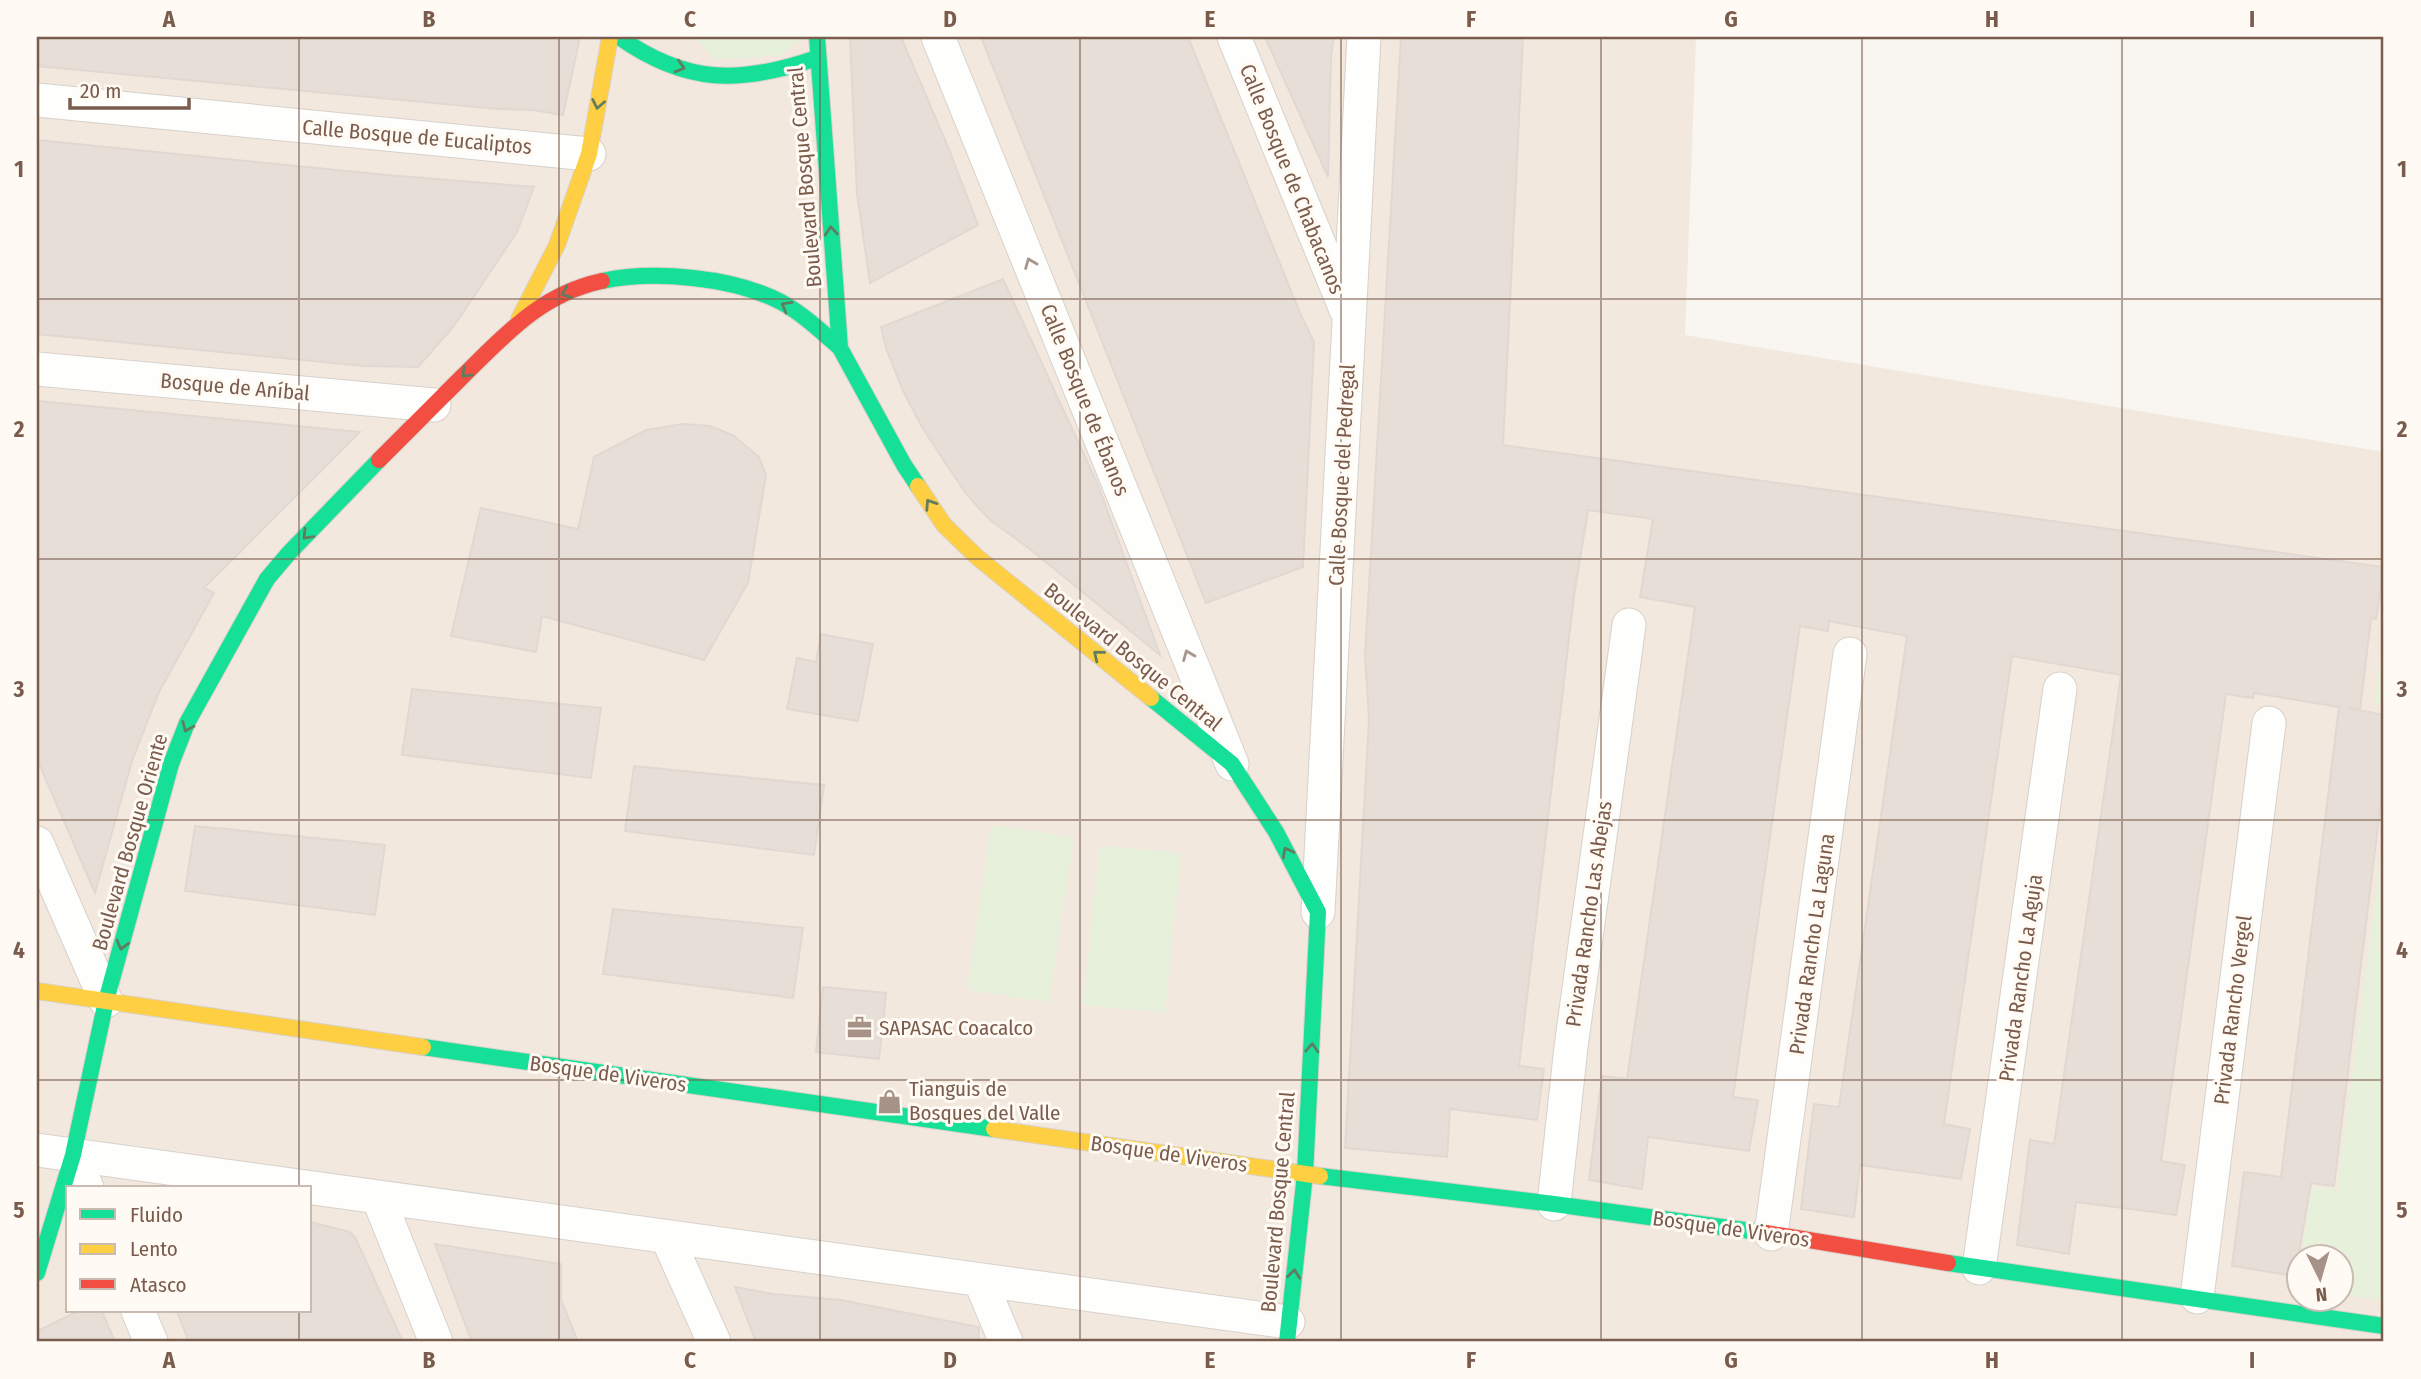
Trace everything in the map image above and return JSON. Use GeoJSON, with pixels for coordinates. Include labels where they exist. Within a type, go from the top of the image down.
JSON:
{"type":"FeatureCollection","features":[{"type":"Feature","properties":{"kind":"street"},"geometry":{"type":"LineString","coordinates":[[515,326],[557,245],[589,154],[610,37]]}},
{"type":"Feature","properties":{"kind":"street"},"geometry":{"type":"LineString","coordinates":[[619,37],[634,49],[659,60],[690,70],[726,76],[763,74],[817,58]]}},
{"type":"Feature","properties":{"kind":"street","name":"Boulevard Bosque Central"},"geometry":{"type":"LineString","coordinates":[[817,37],[840,348],[904,465],[944,525],[976,557],[1232,764],[1276,832],[1318,912],[1305,1174],[1287,1332]]}},
{"type":"Feature","properties":{"kind":"street","name":"Calle Bosque de Ébanos"},"geometry":{"type":"LineString","coordinates":[[938,37],[1232,764]]}},
{"type":"Feature","properties":{"kind":"street","name":"Calle Bosque de Chabacanos"},"geometry":{"type":"LineString","coordinates":[[1234,37],[1350,321]]}},
{"type":"Feature","properties":{"kind":"street","name":"Calle Bosque del Pedregal"},"geometry":{"type":"LineString","coordinates":[[1318,912],[1364,37]]}},
{"type":"Feature","properties":{"kind":"street","name":"Calle Bosque de Eucaliptos"},"geometry":{"type":"LineString","coordinates":[[37,100],[589,154]]}},
{"type":"Feature","properties":{"kind":"street"},"geometry":{"type":"LineString","coordinates":[[515,326],[561,293],[597,282],[668,275],[723,284],[771,298],[803,316],[840,348]]}},
{"type":"Feature","properties":{"kind":"street","name":"Boulevard Bosque Oriente"},"geometry":{"type":"LineString","coordinates":[[37,1273],[73,1155],[106,1001],[171,764],[187,723],[267,579],[289,553],[434,405],[515,326]]}},
{"type":"Feature","properties":{"kind":"street","name":"Bosque de Aníbal"},"geometry":{"type":"LineString","coordinates":[[37,369],[434,405]]}},
{"type":"Feature","properties":{"kind":"street","name":"Privada Rancho Las Abejas"},"geometry":{"type":"LineString","coordinates":[[1553,1204],[1571,1046],[1629,625]]}},
{"type":"Feature","properties":{"kind":"street","name":"Privada Rancho La Laguna"},"geometry":{"type":"LineString","coordinates":[[1771,1234],[1850,654]]}},
{"type":"Feature","properties":{"kind":"street","name":"Privada Rancho La Aguja"},"geometry":{"type":"LineString","coordinates":[[1979,1268],[2060,689]]}},
{"type":"Feature","properties":{"kind":"street","name":"Privada Rancho Vergel"},"geometry":{"type":"LineString","coordinates":[[2197,1297],[2269,723]]}},
{"type":"Feature","properties":{"kind":"street"},"geometry":{"type":"LineString","coordinates":[[37,843],[106,1001]]}},
{"type":"Feature","properties":{"kind":"street","name":"Bosque de Viveros"},"geometry":{"type":"LineString","coordinates":[[37,991],[1305,1174],[1771,1234],[1979,1268],[2197,1297],[2384,1326]]}},
{"type":"Feature","properties":{"kind":"street"},"geometry":{"type":"LineString","coordinates":[[37,1150],[298,1186]]}},
{"type":"Feature","properties":{"kind":"street"},"geometry":{"type":"LineString","coordinates":[[73,1155],[86,1186]]}},
{"type":"Feature","properties":{"kind":"street"},"geometry":{"type":"LineString","coordinates":[[312,1188],[980,1280],[1287,1332]]}},
{"type":"Feature","properties":{"kind":"street"},"geometry":{"type":"LineString","coordinates":[[378,1197],[436,1342]]}},
{"type":"Feature","properties":{"kind":"street"},"geometry":{"type":"LineString","coordinates":[[667,1237],[714,1342]]}},
{"type":"Feature","properties":{"kind":"street"},"geometry":{"type":"LineString","coordinates":[[980,1280],[1006,1342]]}},
{"type":"Feature","properties":{"kind":"street"},"geometry":{"type":"LineString","coordinates":[[138,1312],[151,1342]]}},
{"type":"Feature","properties":{"kind":"shaded area"},"geometry":{"type":"Polygon","coordinates":[[[37,37],[1696,37],[1685,335],[2384,452],[2384,1342],[37,1342],[37,37]]]}},
{"type":"Feature","properties":{"kind":"green space"},"geometry":{"type":"Polygon","coordinates":[[[693,37],[800,37],[782,55],[717,60],[693,37]]]}},
{"type":"Feature","properties":{"kind":"green space"},"geometry":{"type":"Polygon","coordinates":[[[2384,619],[2384,706],[2375,705],[2384,619]]]}},
{"type":"Feature","properties":{"kind":"green space"},"geometry":{"type":"Polygon","coordinates":[[[991,825],[1074,837],[1049,1002],[967,990],[991,825]]]}},
{"type":"Feature","properties":{"kind":"green space"},"geometry":{"type":"Polygon","coordinates":[[[2384,832],[2384,1301],[2354,1296],[2354,1242],[2303,1242],[2312,1186],[2337,1190],[2384,832]]]}},
{"type":"Feature","properties":{"kind":"green space"},"geometry":{"type":"Polygon","coordinates":[[[1099,846],[1181,853],[1165,1013],[1083,1005],[1099,846]]]}},
{"type":"Feature","properties":{"kind":"building"},"geometry":{"type":"Polygon","coordinates":[[[37,37],[580,37],[563,115],[533,110],[37,66],[37,37]]]}},
{"type":"Feature","properties":{"kind":"building"},"geometry":{"type":"Polygon","coordinates":[[[850,37],[901,37],[978,225],[870,283],[857,194],[850,37]]]}},
{"type":"Feature","properties":{"kind":"building"},"geometry":{"type":"Polygon","coordinates":[[[981,37],[1188,37],[1314,342],[1303,567],[1206,603],[981,37]]]}},
{"type":"Feature","properties":{"kind":"building"},"geometry":{"type":"Polygon","coordinates":[[[1265,37],[1334,37],[1331,56],[1328,177],[1265,37]]]}},
{"type":"Feature","properties":{"kind":"building"},"geometry":{"type":"Polygon","coordinates":[[[1401,37],[1523,37],[1503,445],[2384,567],[2376,619],[2371,618],[2360,710],[2349,708],[2384,715],[2384,776],[2334,1186],[2311,1183],[2301,1242],[2284,1242],[2284,1274],[2232,1266],[2244,1172],[2281,1177],[2339,707],[2254,693],[2253,698],[2226,694],[2161,1161],[2185,1165],[2176,1215],[2076,1202],[2069,1254],[2017,1245],[2030,1140],[2054,1144],[2121,675],[2012,656],[1944,1124],[1970,1129],[1961,1179],[1860,1165],[1854,1217],[1801,1209],[1814,1104],[1839,1107],[1907,636],[1829,621],[1828,631],[1800,626],[1733,1097],[1758,1100],[1749,1151],[1648,1137],[1642,1189],[1589,1180],[1602,1076],[1627,1079],[1695,607],[1640,597],[1653,519],[1588,510],[1574,596],[1519,1066],[1544,1069],[1537,1120],[1450,1109],[1447,1157],[1345,1148],[1369,720],[1365,655],[1401,37]]]}},
{"type":"Feature","properties":{"kind":"building"},"geometry":{"type":"Polygon","coordinates":[[[37,140],[534,187],[517,232],[454,326],[418,367],[364,366],[37,334],[37,140]]]}},
{"type":"Feature","properties":{"kind":"building"},"geometry":{"type":"Polygon","coordinates":[[[1003,279],[1098,485],[1160,655],[990,520],[967,495],[946,464],[903,391],[881,327],[1003,279]]]}},
{"type":"Feature","properties":{"kind":"building"},"geometry":{"type":"Polygon","coordinates":[[[37,401],[360,432],[204,588],[214,593],[159,692],[132,761],[95,893],[37,759],[37,401]]]}},
{"type":"Feature","properties":{"kind":"building"},"geometry":{"type":"Polygon","coordinates":[[[683,424],[710,426],[733,435],[759,457],[766,475],[748,583],[704,660],[542,616],[536,652],[451,636],[481,508],[578,529],[594,457],[646,430],[683,424]]]}},
{"type":"Feature","properties":{"kind":"building"},"geometry":{"type":"Polygon","coordinates":[[[821,634],[873,644],[858,721],[787,709],[797,658],[816,662],[821,634]]]}},
{"type":"Feature","properties":{"kind":"building"},"geometry":{"type":"Polygon","coordinates":[[[412,689],[601,708],[591,778],[402,755],[412,689]]]}},
{"type":"Feature","properties":{"kind":"building"},"geometry":{"type":"Polygon","coordinates":[[[634,766],[824,785],[814,855],[625,831],[634,766]]]}},
{"type":"Feature","properties":{"kind":"building"},"geometry":{"type":"Polygon","coordinates":[[[195,826],[385,845],[375,915],[185,891],[195,826]]]}},
{"type":"Feature","properties":{"kind":"building"},"geometry":{"type":"Polygon","coordinates":[[[613,909],[803,928],[793,998],[603,974],[613,909]]]}},
{"type":"Feature","properties":{"kind":"building"},"geometry":{"type":"Polygon","coordinates":[[[823,987],[886,993],[879,1059],[816,1052],[823,987]]]}},
{"type":"Feature","properties":{"kind":"building"},"geometry":{"type":"Polygon","coordinates":[[[312,1222],[350,1232],[355,1237],[403,1342],[189,1342],[177,1312],[312,1312],[312,1222]]]}},
{"type":"Feature","properties":{"kind":"building"},"geometry":{"type":"Polygon","coordinates":[[[435,1244],[561,1264],[561,1300],[578,1342],[472,1342],[435,1244]]]}},
{"type":"Feature","properties":{"kind":"building"},"geometry":{"type":"Polygon","coordinates":[[[735,1287],[773,1294],[841,1300],[979,1327],[978,1342],[756,1342],[735,1287]]]}},
{"type":"Feature","properties":{"kind":"building"},"geometry":{"type":"Polygon","coordinates":[[[76,1312],[102,1312],[115,1342],[37,1342],[37,1331],[76,1312]]]}},
{"type":"Feature","properties":{"kind":"traffic: fast"},"geometry":{"type":"LineString","coordinates":[[619,37],[668,64],[691,72],[715,75],[764,72],[817,58]]}},
{"type":"Feature","properties":{"kind":"traffic: fast"},"geometry":{"type":"LineString","coordinates":[[817,37],[840,348],[918,486]]}},
{"type":"Feature","properties":{"kind":"traffic: fast"},"geometry":{"type":"LineString","coordinates":[[602,281],[669,276],[717,281],[762,293],[812,323],[840,348]]}},
{"type":"Feature","properties":{"kind":"traffic: fast"},"geometry":{"type":"LineString","coordinates":[[37,1273],[73,1155],[106,1001],[171,764],[187,723],[267,579],[379,460]]}},
{"type":"Feature","properties":{"kind":"traffic: fast"},"geometry":{"type":"LineString","coordinates":[[1151,698],[1232,764],[1276,832],[1318,912],[1305,1174],[1287,1342]]}},
{"type":"Feature","properties":{"kind":"traffic: fast"},"geometry":{"type":"LineString","coordinates":[[423,1047],[994,1129]]}},
{"type":"Feature","properties":{"kind":"traffic: fast"},"geometry":{"type":"LineString","coordinates":[[1320,1176],[1766,1233]]}},
{"type":"Feature","properties":{"kind":"traffic: fast"},"geometry":{"type":"LineString","coordinates":[[1948,1263],[2384,1326]]}},
{"type":"Feature","properties":{"kind":"traffic: slow"},"geometry":{"type":"LineString","coordinates":[[519,319],[557,245],[589,154],[610,37]]}},
{"type":"Feature","properties":{"kind":"traffic: slow"},"geometry":{"type":"LineString","coordinates":[[918,486],[944,525],[977,557],[1151,698]]}},
{"type":"Feature","properties":{"kind":"traffic: slow"},"geometry":{"type":"LineString","coordinates":[[37,991],[423,1047]]}},
{"type":"Feature","properties":{"kind":"traffic: slow"},"geometry":{"type":"LineString","coordinates":[[994,1129],[1320,1176]]}},
{"type":"Feature","properties":{"kind":"traffic: jam"},"geometry":{"type":"LineString","coordinates":[[379,460],[494,345],[526,318],[561,295],[602,281]]}},
{"type":"Feature","properties":{"kind":"traffic: jam"},"geometry":{"type":"LineString","coordinates":[[1766,1233],[1948,1263]]}},
{"type":"Feature","properties":{"kind":"place","name":"SAPASAC Coacalco"},"geometry":{"type":"Point","coordinates":[859,1028]}},
{"type":"Feature","properties":{"kind":"place","name":"Tianguis de Bosques del Valle"},"geometry":{"type":"Point","coordinates":[889,1101]}}]}
